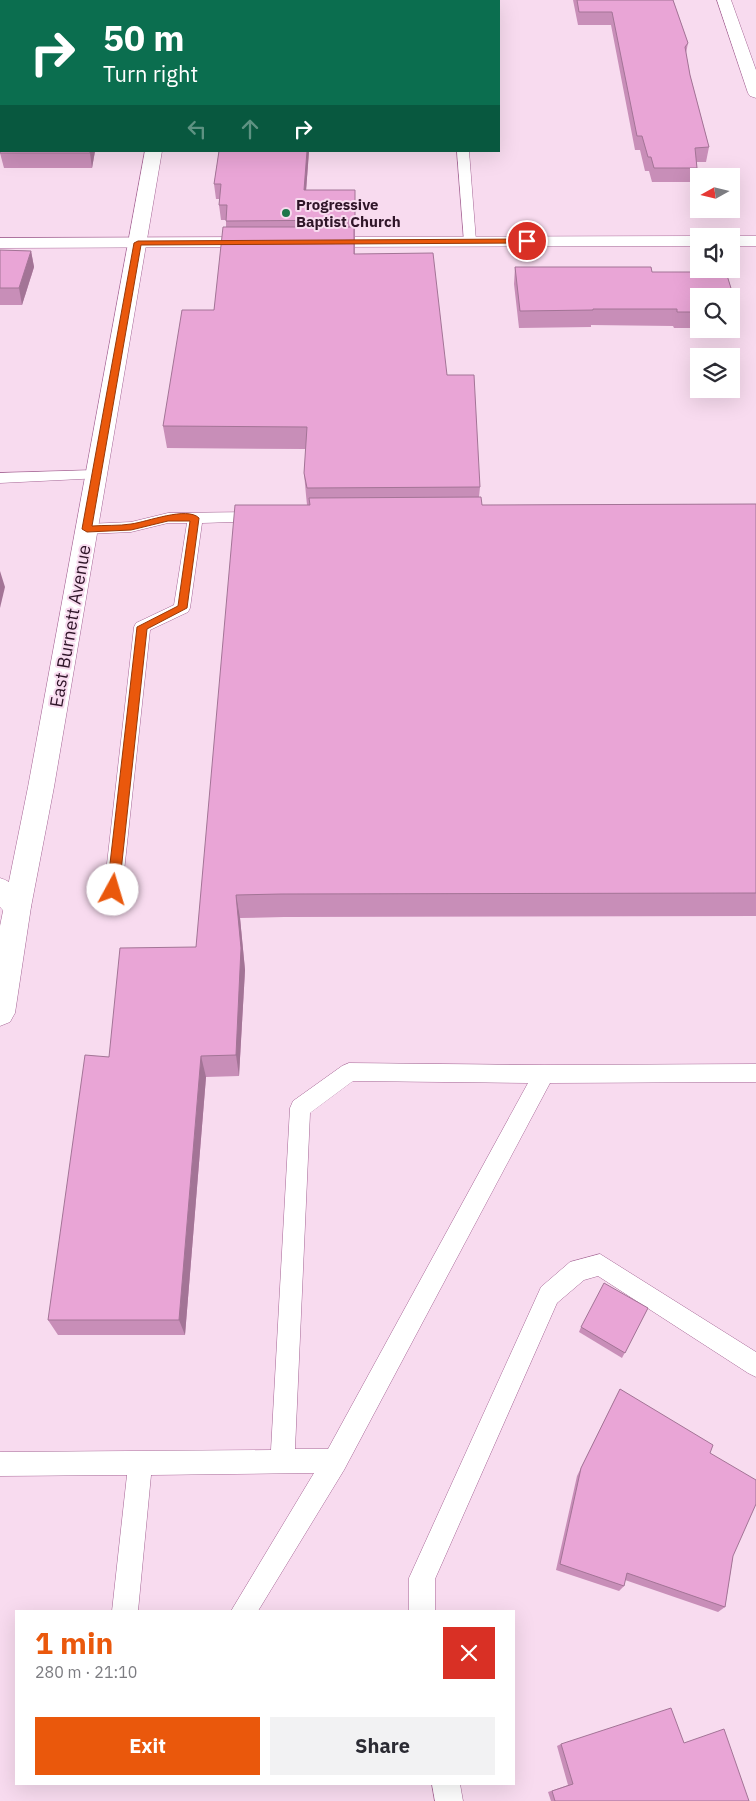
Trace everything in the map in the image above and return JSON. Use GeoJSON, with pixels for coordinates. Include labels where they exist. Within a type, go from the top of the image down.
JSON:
{"type":"FeatureCollection","features":[{"type":"Feature","properties":{"kind":"street"},"geometry":{"type":"LineString","coordinates":[[724,0],[756,93]]}},
{"type":"Feature","properties":{"kind":"street","name":"East Burnett Avenue"},"geometry":{"type":"LineString","coordinates":[[0,1012],[8,898],[41,786],[154,152]]}},
{"type":"Feature","properties":{"kind":"street"},"geometry":{"type":"LineString","coordinates":[[303,242],[690,241]]}},
{"type":"Feature","properties":{"kind":"street"},"geometry":{"type":"LineString","coordinates":[[740,241],[756,241]]}},
{"type":"Feature","properties":{"kind":"street"},"geometry":{"type":"LineString","coordinates":[[0,243],[274,242]]}},
{"type":"Feature","properties":{"kind":"lane"},"geometry":{"type":"LineString","coordinates":[[463,152],[470,241]]}},
{"type":"Feature","properties":{"kind":"lane"},"geometry":{"type":"LineString","coordinates":[[0,478],[96,476]]}},
{"type":"Feature","properties":{"kind":"lane"},"geometry":{"type":"LineString","coordinates":[[87,529],[131,527],[168,518],[273,517]]}},
{"type":"Feature","properties":{"kind":"lane"},"geometry":{"type":"LineString","coordinates":[[113,890],[142,627],[182,608],[195,518]]}},
{"type":"Feature","properties":{"kind":"lane"},"geometry":{"type":"LineString","coordinates":[[282,1461],[300,1108],[349,1072],[544,1074],[756,1073]]}},
{"type":"Feature","properties":{"kind":"lane"},"geometry":{"type":"LineString","coordinates":[[245,1610],[335,1461],[544,1074]]}},
{"type":"Feature","properties":{"kind":"lane"},"geometry":{"type":"LineString","coordinates":[[422,1610],[422,1578],[549,1295],[578,1270],[600,1265],[756,1366]]}},
{"type":"Feature","properties":{"kind":"lane"},"geometry":{"type":"LineString","coordinates":[[0,1464],[335,1461]]}},
{"type":"Feature","properties":{"kind":"lane"},"geometry":{"type":"LineString","coordinates":[[125,1610],[140,1463]]}},
{"type":"Feature","properties":{"kind":"lane"},"geometry":{"type":"LineString","coordinates":[[446,1785],[449,1801]]}},
{"type":"Feature","properties":{"kind":"building"},"geometry":{"type":"Polygon","coordinates":[[[577,0],[673,0],[688,43],[685,47],[690,75],[709,147],[695,148],[697,168],[654,168],[651,157],[648,157],[642,136],[637,136],[612,12],[579,12],[577,0]]]}},
{"type":"Feature","properties":{"kind":"building"},"geometry":{"type":"Polygon","coordinates":[[[0,152],[90,152],[90,153],[0,152]]]}},
{"type":"Feature","properties":{"kind":"building"},"geometry":{"type":"Polygon","coordinates":[[[219,152],[307,152],[304,190],[355,190],[355,220],[226,221],[227,205],[219,205],[221,184],[214,184],[219,152]]]}},
{"type":"Feature","properties":{"kind":"building"},"geometry":{"type":"Polygon","coordinates":[[[223,227],[354,227],[354,254],[433,253],[447,375],[474,375],[480,487],[307,488],[304,473],[307,427],[163,426],[182,310],[214,310],[223,227]]]}},
{"type":"Feature","properties":{"kind":"building"},"geometry":{"type":"Polygon","coordinates":[[[0,250],[31,251],[19,288],[0,288],[0,250]]]}},
{"type":"Feature","properties":{"kind":"building"},"geometry":{"type":"Polygon","coordinates":[[[515,267],[651,267],[652,272],[690,272],[690,278],[728,278],[731,288],[690,288],[690,312],[677,312],[677,309],[520,311],[515,267]]]}},
{"type":"Feature","properties":{"kind":"building"},"geometry":{"type":"Polygon","coordinates":[[[481,497],[482,505],[756,504],[756,893],[236,895],[241,948],[236,1055],[201,1056],[179,1320],[48,1320],[85,1055],[109,1057],[120,948],[196,947],[235,505],[310,505],[309,498],[481,497]]]}},
{"type":"Feature","properties":{"kind":"building"},"geometry":{"type":"Polygon","coordinates":[[[604,1283],[648,1308],[625,1353],[581,1327],[604,1283]]]}},
{"type":"Feature","properties":{"kind":"building"},"geometry":{"type":"Polygon","coordinates":[[[620,1389],[713,1445],[710,1453],[756,1480],[756,1504],[733,1556],[725,1607],[627,1573],[624,1586],[560,1564],[581,1468],[620,1389]]]}},
{"type":"Feature","properties":{"kind":"building"},"geometry":{"type":"Polygon","coordinates":[[[671,1708],[684,1743],[724,1729],[749,1801],[555,1801],[552,1791],[573,1784],[561,1744],[671,1708]]]}},
{"type":"Feature","properties":{"kind":"place","name":"Progressive Baptist Church"},"geometry":{"type":"Point","coordinates":[286,213]}},
{"type":"Feature","properties":{"kind":"route"},"geometry":{"type":"LineString","coordinates":[[113,890],[142,627],[182,608],[195,518],[168,518],[131,527],[87,529],[138,243],[527,241]]}}]}
